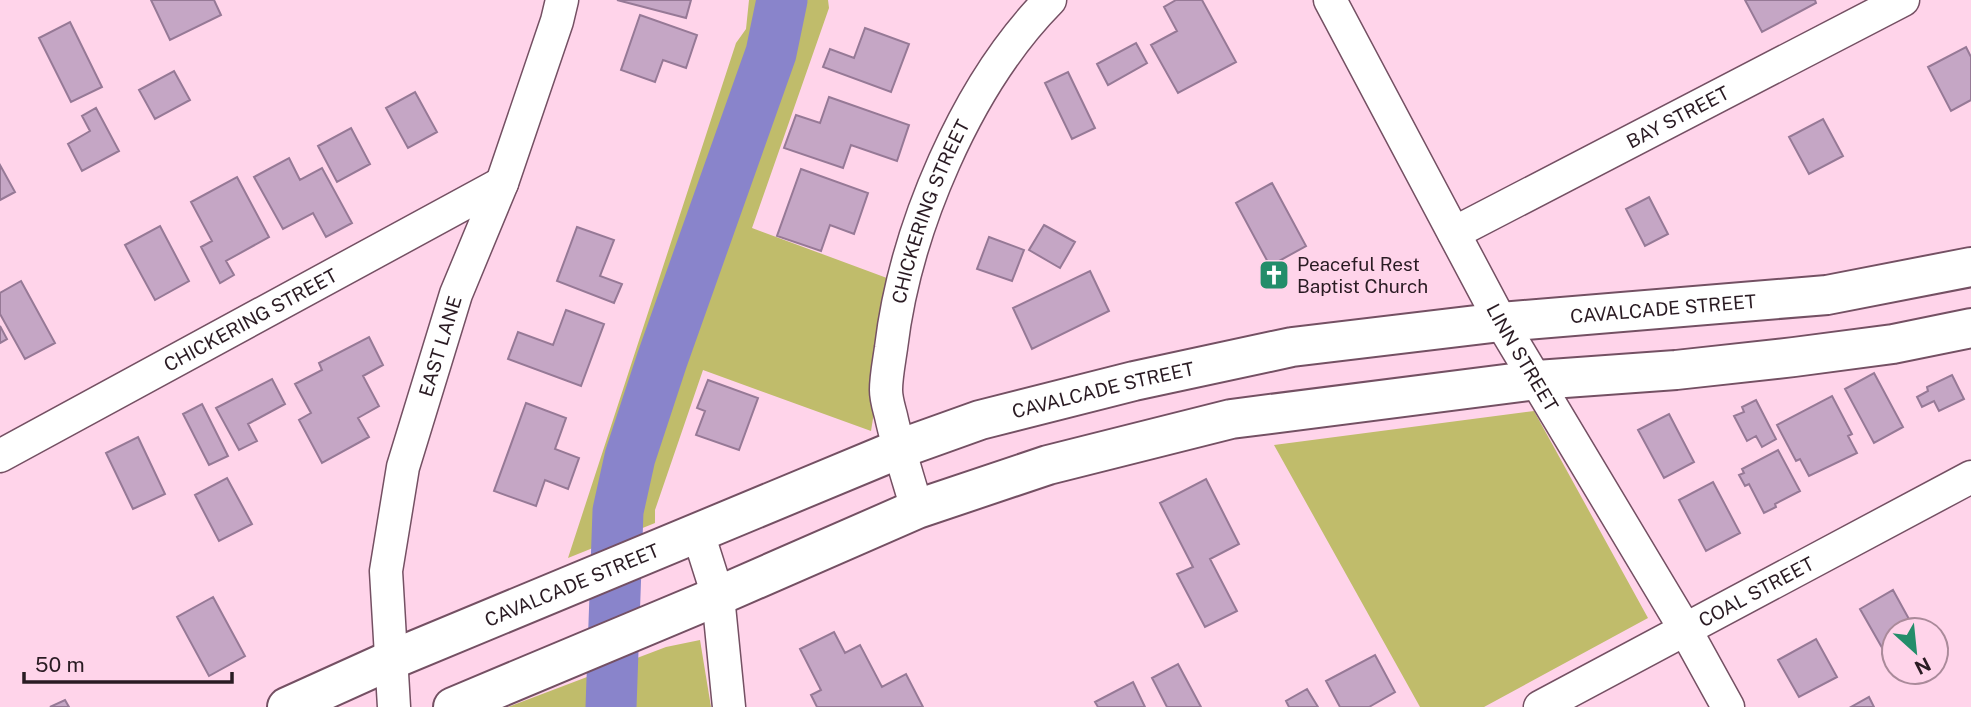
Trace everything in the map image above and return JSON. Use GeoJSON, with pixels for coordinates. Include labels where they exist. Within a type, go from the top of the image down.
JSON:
{"type":"FeatureCollection","features":[{"type":"Feature","properties":{"kind":"main road","name":"CAVALCADE STREET"},"geometry":{"type":"LineString","coordinates":[[287,707],[391,660],[898,449],[980,420],[1134,381],[1292,347],[1501,322],[1827,295],[1971,267]]}},
{"type":"Feature","properties":{"kind":"main road"},"geometry":{"type":"LineString","coordinates":[[453,707],[918,509],[1048,465],[1227,420],[1537,380],[1676,370],[1794,357],[1892,344],[1971,328]]}},
{"type":"Feature","properties":{"kind":"main road"},"geometry":{"type":"LineString","coordinates":[[1213,364],[1227,420]]}},
{"type":"Feature","properties":{"kind":"street","name":"EAST LANE"},"geometry":{"type":"LineString","coordinates":[[394,707],[386,571],[404,467],[456,294],[502,183],[562,0]]}},
{"type":"Feature","properties":{"kind":"street","name":"CHICKERING STREET"},"geometry":{"type":"LineString","coordinates":[[918,509],[898,449],[886,393],[895,310],[918,230],[946,158],[977,96],[1026,25],[1050,0]]}},
{"type":"Feature","properties":{"kind":"street","name":"LINN STREET"},"geometry":{"type":"LineString","coordinates":[[1330,0],[1501,322],[1685,629],[1728,707]]}},
{"type":"Feature","properties":{"kind":"street","name":"BAY STREET"},"geometry":{"type":"LineString","coordinates":[[1454,233],[1903,0]]}},
{"type":"Feature","properties":{"kind":"street","name":"CHICKERING STREET"},"geometry":{"type":"LineString","coordinates":[[0,456],[502,183]]}},
{"type":"Feature","properties":{"kind":"street","name":"COAL STREET"},"geometry":{"type":"LineString","coordinates":[[1541,707],[1971,477]]}},
{"type":"Feature","properties":{"kind":"street"},"geometry":{"type":"LineString","coordinates":[[698,533],[718,596],[729,707]]}},
{"type":"Feature","properties":{"kind":"shaded area"},"geometry":{"type":"Polygon","coordinates":[[[749,0],[828,0],[829,8],[752,228],[895,281],[871,431],[703,370],[655,510],[655,523],[568,558],[736,43],[746,29],[749,0]]]}},
{"type":"Feature","properties":{"kind":"shaded area"},"geometry":{"type":"Polygon","coordinates":[[[1534,411],[1648,618],[1484,707],[1420,707],[1274,445],[1534,411]]]}},
{"type":"Feature","properties":{"kind":"shaded area"},"geometry":{"type":"Polygon","coordinates":[[[700,640],[711,707],[508,707],[666,647],[700,640]]]}},
{"type":"Feature","properties":{"kind":"building"},"geometry":{"type":"Polygon","coordinates":[[[151,0],[214,0],[221,15],[170,40],[151,0]]]}},
{"type":"Feature","properties":{"kind":"building"},"geometry":{"type":"Polygon","coordinates":[[[617,0],[691,0],[686,18],[617,0]]]}},
{"type":"Feature","properties":{"kind":"building"},"geometry":{"type":"Polygon","coordinates":[[[1176,0],[1202,0],[1236,62],[1178,93],[1151,45],[1177,31],[1164,7],[1176,0]]]}},
{"type":"Feature","properties":{"kind":"building"},"geometry":{"type":"Polygon","coordinates":[[[1745,0],[1815,0],[1816,3],[1762,32],[1745,0]]]}},
{"type":"Feature","properties":{"kind":"building"},"geometry":{"type":"Polygon","coordinates":[[[640,15],[697,35],[686,68],[663,60],[655,82],[621,70],[640,15]]]}},
{"type":"Feature","properties":{"kind":"building"},"geometry":{"type":"Polygon","coordinates":[[[70,22],[102,87],[71,102],[39,38],[70,22]]]}},
{"type":"Feature","properties":{"kind":"building"},"geometry":{"type":"Polygon","coordinates":[[[865,28],[909,44],[891,92],[823,67],[830,49],[854,58],[865,28]]]}},
{"type":"Feature","properties":{"kind":"building"},"geometry":{"type":"Polygon","coordinates":[[[1136,43],[1147,63],[1108,85],[1097,64],[1136,43]]]}},
{"type":"Feature","properties":{"kind":"building"},"geometry":{"type":"Polygon","coordinates":[[[1966,47],[1971,57],[1971,100],[1951,111],[1928,67],[1966,47]]]}},
{"type":"Feature","properties":{"kind":"building"},"geometry":{"type":"Polygon","coordinates":[[[174,71],[190,100],[155,119],[139,90],[174,71]]]}},
{"type":"Feature","properties":{"kind":"building"},"geometry":{"type":"Polygon","coordinates":[[[1068,72],[1095,128],[1072,139],[1045,83],[1068,72]]]}},
{"type":"Feature","properties":{"kind":"building"},"geometry":{"type":"Polygon","coordinates":[[[415,92],[437,132],[408,148],[386,108],[415,92]]]}},
{"type":"Feature","properties":{"kind":"building"},"geometry":{"type":"Polygon","coordinates":[[[829,97],[909,125],[897,161],[851,145],[843,168],[784,148],[796,115],[820,123],[829,97]]]}},
{"type":"Feature","properties":{"kind":"building"},"geometry":{"type":"Polygon","coordinates":[[[96,108],[119,151],[82,171],[68,144],[90,131],[82,116],[96,108]]]}},
{"type":"Feature","properties":{"kind":"building"},"geometry":{"type":"Polygon","coordinates":[[[1823,119],[1843,156],[1809,174],[1789,137],[1823,119]]]}},
{"type":"Feature","properties":{"kind":"building"},"geometry":{"type":"Polygon","coordinates":[[[351,128],[370,164],[337,182],[318,146],[351,128]]]}},
{"type":"Feature","properties":{"kind":"building"},"geometry":{"type":"Polygon","coordinates":[[[289,158],[300,180],[322,168],[352,223],[326,237],[313,213],[283,229],[254,177],[289,158]]]}},
{"type":"Feature","properties":{"kind":"building"},"geometry":{"type":"Polygon","coordinates":[[[0,165],[15,192],[0,200],[0,165]]]}},
{"type":"Feature","properties":{"kind":"building"},"geometry":{"type":"Polygon","coordinates":[[[801,169],[868,193],[854,234],[830,225],[821,251],[777,236],[801,169]]]}},
{"type":"Feature","properties":{"kind":"building"},"geometry":{"type":"Polygon","coordinates":[[[237,177],[269,237],[226,261],[234,275],[220,283],[201,247],[212,241],[191,202],[237,177]]]}},
{"type":"Feature","properties":{"kind":"building"},"geometry":{"type":"Polygon","coordinates":[[[1272,183],[1306,246],[1270,266],[1236,203],[1272,183]]]}},
{"type":"Feature","properties":{"kind":"building"},"geometry":{"type":"Polygon","coordinates":[[[1649,197],[1668,234],[1645,246],[1626,209],[1649,197]]]}},
{"type":"Feature","properties":{"kind":"building"},"geometry":{"type":"Polygon","coordinates":[[[1044,225],[1075,242],[1060,268],[1029,250],[1044,225]]]}},
{"type":"Feature","properties":{"kind":"building"},"geometry":{"type":"Polygon","coordinates":[[[160,226],[189,281],[155,300],[125,245],[160,226]]]}},
{"type":"Feature","properties":{"kind":"building"},"geometry":{"type":"Polygon","coordinates":[[[577,227],[614,240],[600,276],[622,284],[614,303],[557,281],[577,227]]]}},
{"type":"Feature","properties":{"kind":"building"},"geometry":{"type":"Polygon","coordinates":[[[989,237],[1024,250],[1012,281],[977,269],[989,237]]]}},
{"type":"Feature","properties":{"kind":"building"},"geometry":{"type":"Polygon","coordinates":[[[1090,271],[1109,311],[1032,349],[1013,308],[1090,271]]]}},
{"type":"Feature","properties":{"kind":"building"},"geometry":{"type":"Polygon","coordinates":[[[21,281],[55,343],[25,359],[0,314],[0,293],[21,281]]]}},
{"type":"Feature","properties":{"kind":"building"},"geometry":{"type":"Polygon","coordinates":[[[566,310],[604,324],[581,386],[508,359],[518,332],[553,345],[566,310]]]}},
{"type":"Feature","properties":{"kind":"building"},"geometry":{"type":"Polygon","coordinates":[[[0,326],[7,339],[0,343],[0,326]]]}},
{"type":"Feature","properties":{"kind":"building"},"geometry":{"type":"Polygon","coordinates":[[[369,337],[383,365],[363,376],[379,406],[358,418],[369,437],[322,463],[299,420],[311,413],[295,384],[322,370],[319,363],[369,337]]]}},
{"type":"Feature","properties":{"kind":"building"},"geometry":{"type":"Polygon","coordinates":[[[1874,373],[1903,427],[1874,443],[1845,389],[1874,373]]]}},
{"type":"Feature","properties":{"kind":"building"},"geometry":{"type":"Polygon","coordinates":[[[1952,375],[1964,399],[1939,411],[1934,401],[1922,407],[1917,397],[1928,391],[1927,387],[1952,375]]]}},
{"type":"Feature","properties":{"kind":"building"},"geometry":{"type":"Polygon","coordinates":[[[272,379],[285,404],[248,424],[257,441],[239,450],[216,408],[272,379]]]}},
{"type":"Feature","properties":{"kind":"building"},"geometry":{"type":"Polygon","coordinates":[[[708,380],[758,398],[739,450],[696,435],[705,411],[697,408],[708,380]]]}},
{"type":"Feature","properties":{"kind":"building"},"geometry":{"type":"Polygon","coordinates":[[[1832,396],[1852,434],[1848,436],[1857,453],[1809,476],[1800,459],[1796,461],[1777,425],[1832,396]]]}},
{"type":"Feature","properties":{"kind":"building"},"geometry":{"type":"Polygon","coordinates":[[[1756,400],[1776,439],[1762,447],[1756,436],[1747,441],[1734,416],[1744,412],[1742,407],[1756,400]]]}},
{"type":"Feature","properties":{"kind":"building"},"geometry":{"type":"Polygon","coordinates":[[[526,403],[566,418],[555,449],[579,458],[568,489],[545,480],[536,506],[494,491],[526,403]]]}},
{"type":"Feature","properties":{"kind":"building"},"geometry":{"type":"Polygon","coordinates":[[[202,404],[228,456],[209,465],[183,414],[202,404]]]}},
{"type":"Feature","properties":{"kind":"building"},"geometry":{"type":"Polygon","coordinates":[[[1669,414],[1694,462],[1664,478],[1638,430],[1669,414]]]}},
{"type":"Feature","properties":{"kind":"building"},"geometry":{"type":"Polygon","coordinates":[[[138,437],[165,494],[133,509],[106,453],[138,437]]]}},
{"type":"Feature","properties":{"kind":"building"},"geometry":{"type":"Polygon","coordinates":[[[1778,450],[1800,491],[1764,513],[1749,484],[1745,486],[1739,475],[1744,473],[1742,469],[1778,450]]]}},
{"type":"Feature","properties":{"kind":"building"},"geometry":{"type":"Polygon","coordinates":[[[227,478],[252,524],[219,541],[195,495],[227,478]]]}},
{"type":"Feature","properties":{"kind":"building"},"geometry":{"type":"Polygon","coordinates":[[[1206,479],[1239,544],[1210,559],[1237,611],[1205,627],[1177,574],[1193,567],[1160,503],[1206,479]]]}},
{"type":"Feature","properties":{"kind":"building"},"geometry":{"type":"Polygon","coordinates":[[[1713,482],[1740,533],[1706,551],[1679,500],[1713,482]]]}},
{"type":"Feature","properties":{"kind":"building"},"geometry":{"type":"Polygon","coordinates":[[[1893,590],[1907,616],[1880,616],[1880,644],[1860,609],[1893,590]]]}},
{"type":"Feature","properties":{"kind":"building"},"geometry":{"type":"Polygon","coordinates":[[[213,597],[245,656],[209,676],[177,617],[213,597]]]}},
{"type":"Feature","properties":{"kind":"building"},"geometry":{"type":"Polygon","coordinates":[[[834,632],[845,653],[860,645],[882,687],[906,674],[923,707],[817,707],[811,695],[821,690],[800,649],[834,632]]]}},
{"type":"Feature","properties":{"kind":"building"},"geometry":{"type":"Polygon","coordinates":[[[1816,639],[1837,677],[1799,697],[1778,660],[1816,639]]]}},
{"type":"Feature","properties":{"kind":"building"},"geometry":{"type":"Polygon","coordinates":[[[1375,655],[1395,692],[1369,707],[1340,707],[1326,681],[1375,655]]]}},
{"type":"Feature","properties":{"kind":"building"},"geometry":{"type":"Polygon","coordinates":[[[1178,664],[1201,707],[1167,707],[1152,678],[1178,664]]]}},
{"type":"Feature","properties":{"kind":"building"},"geometry":{"type":"Polygon","coordinates":[[[1133,682],[1145,707],[1098,707],[1095,702],[1133,682]]]}},
{"type":"Feature","properties":{"kind":"building"},"geometry":{"type":"Polygon","coordinates":[[[1307,689],[1318,707],[1289,707],[1286,701],[1307,689]]]}},
{"type":"Feature","properties":{"kind":"building"},"geometry":{"type":"Polygon","coordinates":[[[1869,697],[1874,707],[1851,707],[1869,697]]]}},
{"type":"Feature","properties":{"kind":"building"},"geometry":{"type":"Polygon","coordinates":[[[65,700],[69,707],[50,707],[65,700]]]}},
{"type":"Feature","properties":{"kind":"waterway"},"geometry":{"type":"LineString","coordinates":[[611,707],[618,511],[630,457],[771,53],[782,0]]}},
{"type":"Feature","properties":{"kind":"place","name":"Peaceful Rest Baptist Church"},"geometry":{"type":"Point","coordinates":[1274,275]}}]}
